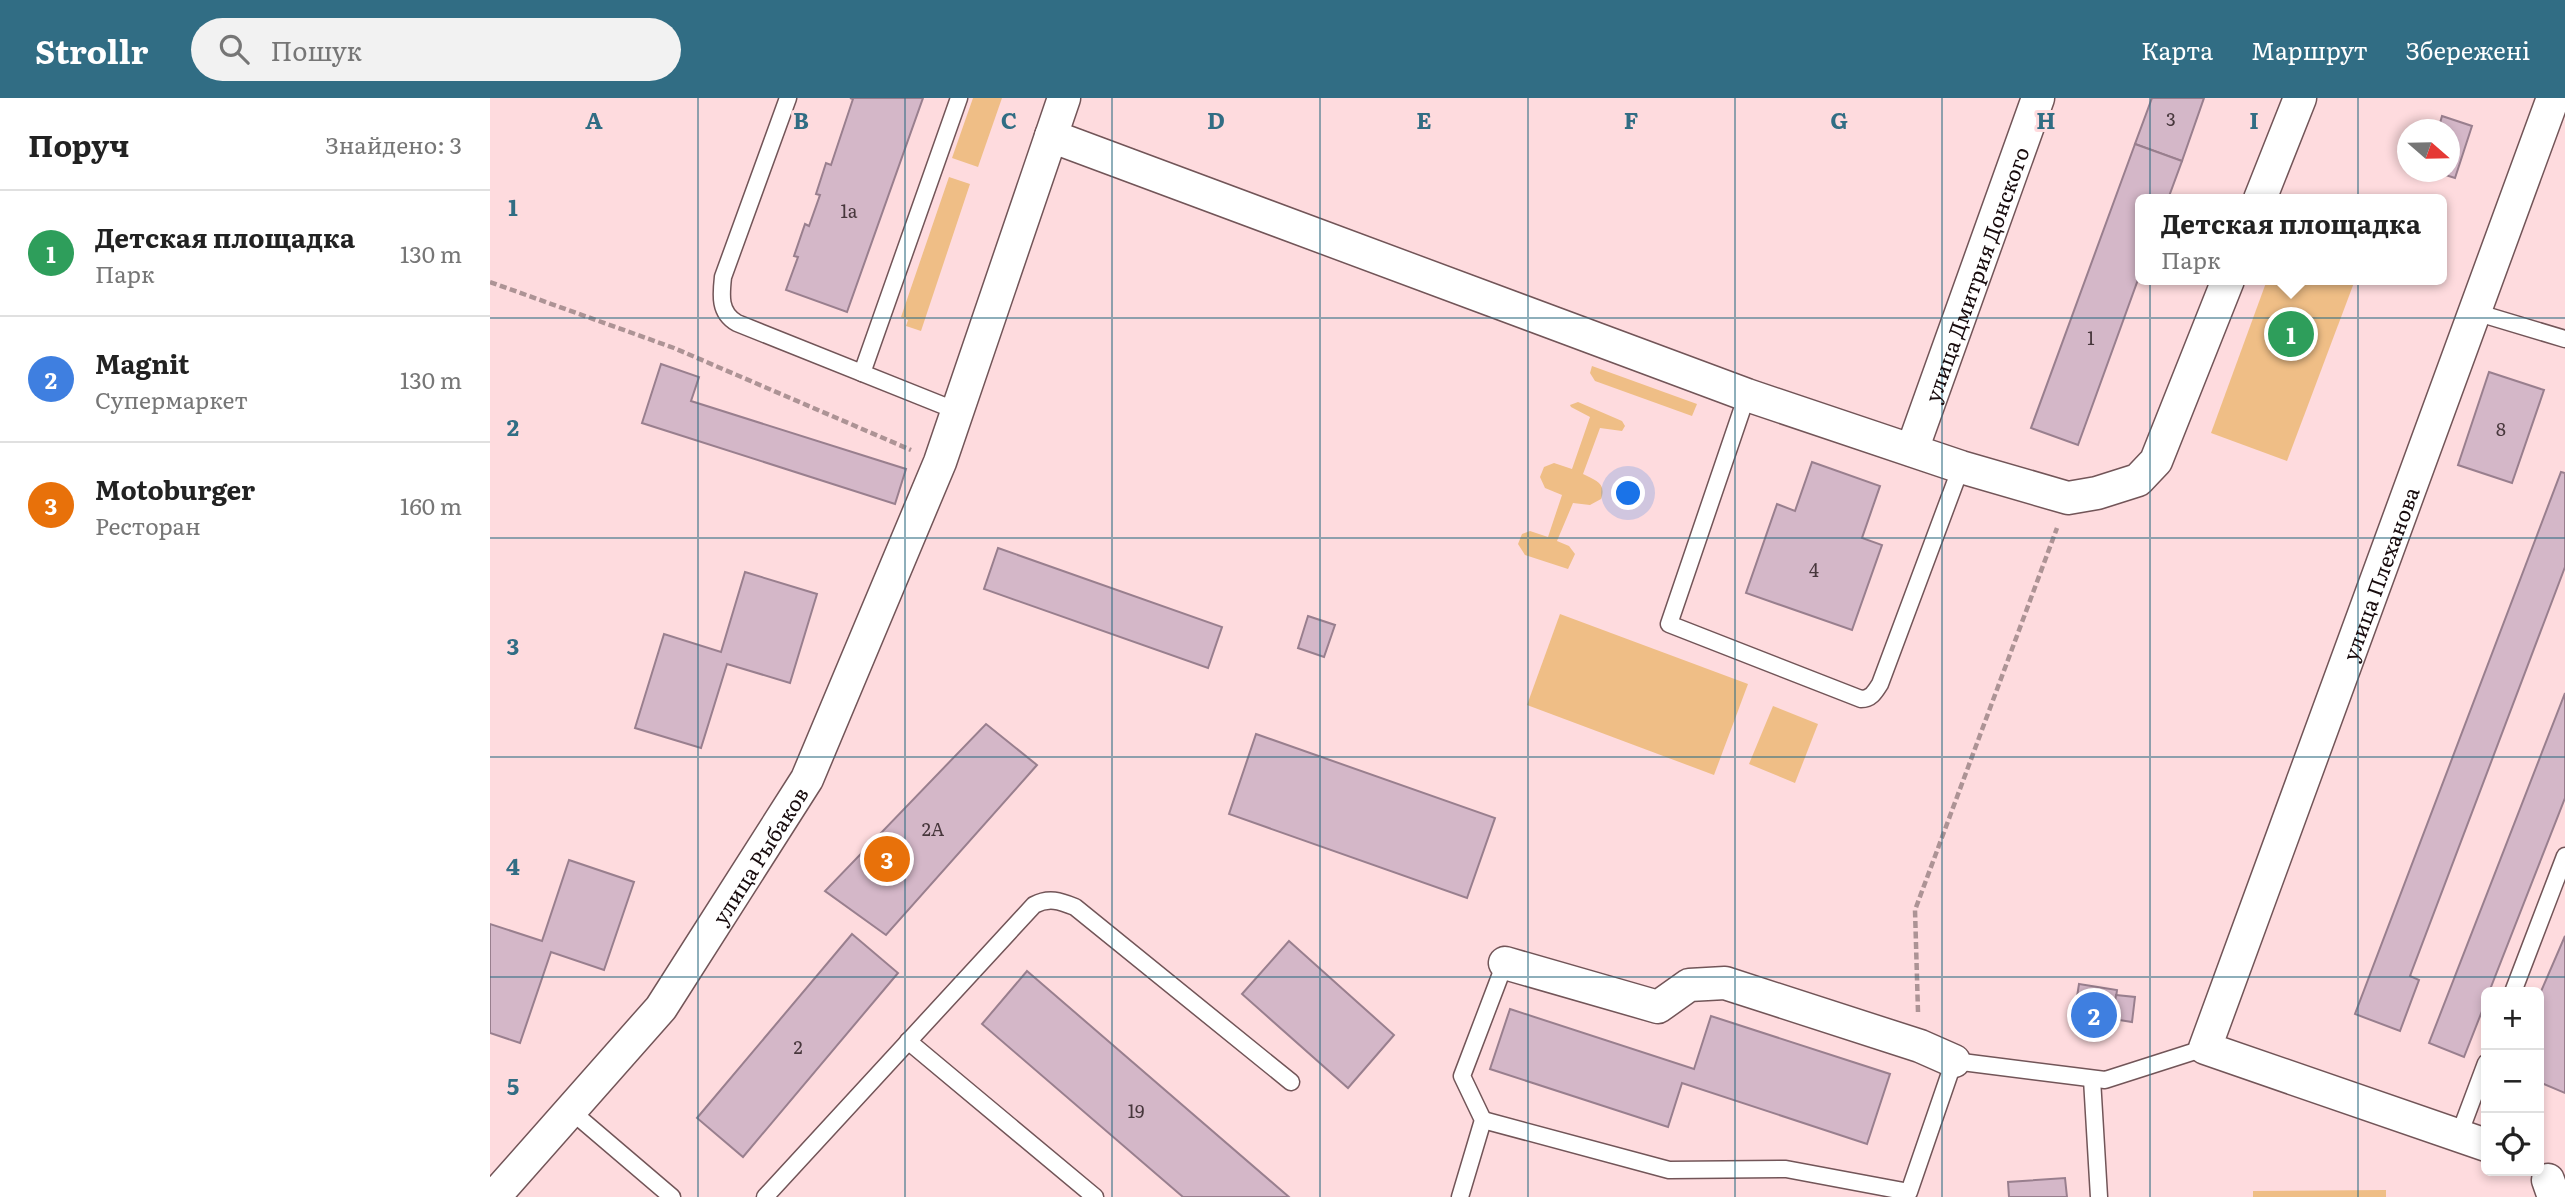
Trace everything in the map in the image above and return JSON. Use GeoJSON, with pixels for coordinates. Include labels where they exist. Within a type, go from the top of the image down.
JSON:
{"type":"FeatureCollection","features":[{"type":"Feature","properties":{"kind":"street","name":"улица Рыбаков"},"geometry":{"type":"LineString","coordinates":[[494,1197],[661,1007],[807,779],[940,462],[1064,98]]}},
{"type":"Feature","properties":{"kind":"street","name":"улица Дмитрия Донского"},"geometry":{"type":"LineString","coordinates":[[1912,450],[2038,98]]}},
{"type":"Feature","properties":{"kind":"street"},"geometry":{"type":"LineString","coordinates":[[2262,194],[2300,98]]}},
{"type":"Feature","properties":{"kind":"street","name":"улица Плеханова"},"geometry":{"type":"LineString","coordinates":[[2206,1048],[2553,98]]}},
{"type":"Feature","properties":{"kind":"street"},"geometry":{"type":"LineString","coordinates":[[1051,136],[1747,395],[1961,467],[2068,498],[2097,493],[2138,480],[2156,461],[2226,285]]}},
{"type":"Feature","properties":{"kind":"street"},"geometry":{"type":"LineString","coordinates":[[1505,963],[1658,1007],[1689,985],[1725,983],[1920,1046],[1954,1061]]}},
{"type":"Feature","properties":{"kind":"street"},"geometry":{"type":"LineString","coordinates":[[2206,1048],[2472,1140]]}},
{"type":"Feature","properties":{"kind":"lane"},"geometry":{"type":"LineString","coordinates":[[788,98],[723,277],[722,305],[726,314],[737,323],[957,411]]}},
{"type":"Feature","properties":{"kind":"lane"},"geometry":{"type":"LineString","coordinates":[[862,373],[959,98]]}},
{"type":"Feature","properties":{"kind":"lane"},"geometry":{"type":"LineString","coordinates":[[2475,312],[2565,339]]}},
{"type":"Feature","properties":{"kind":"lane"},"geometry":{"type":"LineString","coordinates":[[1747,395],[1669,624],[1861,699],[1867,699],[1874,694],[1880,684],[1961,467]]}},
{"type":"Feature","properties":{"kind":"lane"},"geometry":{"type":"LineString","coordinates":[[2515,987],[2565,856]]}},
{"type":"Feature","properties":{"kind":"lane"},"geometry":{"type":"LineString","coordinates":[[765,1197],[1034,905],[1043,900],[1060,901],[1075,907],[1291,1082]]}},
{"type":"Feature","properties":{"kind":"lane"},"geometry":{"type":"LineString","coordinates":[[1464,1195],[1483,1121],[1462,1076],[1505,963]]}},
{"type":"Feature","properties":{"kind":"lane"},"geometry":{"type":"LineString","coordinates":[[908,1041],[1095,1197]]}},
{"type":"Feature","properties":{"kind":"lane"},"geometry":{"type":"LineString","coordinates":[[1483,1121],[1669,1170],[1786,1169],[1909,1192],[1954,1061],[2105,1080],[2206,1048]]}},
{"type":"Feature","properties":{"kind":"lane"},"geometry":{"type":"LineString","coordinates":[[2092,1079],[2099,1197]]}},
{"type":"Feature","properties":{"kind":"lane"},"geometry":{"type":"LineString","coordinates":[[2472,1140],[2481,1090]]}},
{"type":"Feature","properties":{"kind":"lane"},"geometry":{"type":"LineString","coordinates":[[570,1110],[672,1197]]}},
{"type":"Feature","properties":{"kind":"path"},"geometry":{"type":"LineString","coordinates":[[490,282],[674,348],[940,462]]}},
{"type":"Feature","properties":{"kind":"path"},"geometry":{"type":"LineString","coordinates":[[1920,1046],[1915,910],[2068,498]]}},
{"type":"Feature","properties":{"kind":"shaded area"},"geometry":{"type":"Polygon","coordinates":[[[973,98],[1002,98],[978,167],[952,158],[973,98]]]}},
{"type":"Feature","properties":{"kind":"shaded area"},"geometry":{"type":"Polygon","coordinates":[[[949,177],[970,184],[921,331],[906,326],[908,320],[901,317],[949,177]]]}},
{"type":"Feature","properties":{"kind":"shaded area"},"geometry":{"type":"Polygon","coordinates":[[[2265,285],[2353,285],[2287,461],[2211,433],[2265,285]]]}},
{"type":"Feature","properties":{"kind":"shaded area"},"geometry":{"type":"Polygon","coordinates":[[[1592,366],[1697,404],[1692,416],[1595,381],[1590,373],[1592,366]]]}},
{"type":"Feature","properties":{"kind":"shaded area"},"geometry":{"type":"Polygon","coordinates":[[[1578,402],[1622,421],[1625,426],[1622,431],[1600,428],[1583,474],[1596,480],[1601,486],[1601,499],[1590,505],[1573,503],[1557,541],[1569,546],[1575,554],[1568,569],[1525,555],[1518,544],[1522,534],[1530,531],[1548,537],[1562,495],[1545,488],[1540,477],[1544,467],[1554,463],[1572,469],[1590,417],[1571,407],[1570,405],[1578,402]]]}},
{"type":"Feature","properties":{"kind":"shaded area"},"geometry":{"type":"Polygon","coordinates":[[[1560,614],[1748,684],[1714,775],[1527,705],[1560,614]]]}},
{"type":"Feature","properties":{"kind":"shaded area"},"geometry":{"type":"Polygon","coordinates":[[[1773,706],[1818,724],[1795,783],[1749,764],[1773,706]]]}},
{"type":"Feature","properties":{"kind":"shaded area"},"geometry":{"type":"Polygon","coordinates":[[[2386,1190],[2386,1197],[2253,1197],[2253,1191],[2386,1190]]]}},
{"type":"Feature","properties":{"kind":"building"},"geometry":{"type":"Polygon","coordinates":[[[850,98],[923,98],[847,312],[786,290],[798,257],[794,256],[805,224],[809,226],[820,195],[816,194],[826,163],[831,165],[853,99],[850,98]]]}},
{"type":"Feature","properties":{"kind":"building"},"geometry":{"type":"Polygon","coordinates":[[[2152,98],[2204,98],[2182,161],[2135,144],[2152,98]]]}},
{"type":"Feature","properties":{"kind":"building"},"geometry":{"type":"Polygon","coordinates":[[[2460,122],[2472,126],[2460,163],[2460,122]]]}},
{"type":"Feature","properties":{"kind":"building"},"geometry":{"type":"Polygon","coordinates":[[[2135,144],[2182,161],[2170,194],[2135,194],[2136,285],[2078,445],[2031,428],[2135,144]]]}},
{"type":"Feature","properties":{"kind":"building"},"geometry":{"type":"Polygon","coordinates":[[[661,364],[699,377],[691,401],[906,469],[895,504],[642,423],[661,364]]]}},
{"type":"Feature","properties":{"kind":"building"},"geometry":{"type":"Polygon","coordinates":[[[2489,372],[2544,390],[2512,483],[2458,465],[2489,372]]]}},
{"type":"Feature","properties":{"kind":"building"},"geometry":{"type":"Polygon","coordinates":[[[1812,462],[1880,486],[1862,538],[1882,545],[1852,630],[1746,593],[1777,504],[1795,511],[1812,462]]]}},
{"type":"Feature","properties":{"kind":"building"},"geometry":{"type":"Polygon","coordinates":[[[2561,472],[2565,473],[2565,567],[2410,976],[2419,980],[2400,1031],[2355,1014],[2561,472]]]}},
{"type":"Feature","properties":{"kind":"building"},"geometry":{"type":"Polygon","coordinates":[[[998,548],[1222,627],[1208,668],[984,589],[998,548]]]}},
{"type":"Feature","properties":{"kind":"building"},"geometry":{"type":"Polygon","coordinates":[[[745,572],[817,594],[790,683],[727,664],[701,748],[635,728],[664,634],[721,652],[745,572]]]}},
{"type":"Feature","properties":{"kind":"building"},"geometry":{"type":"Polygon","coordinates":[[[1308,616],[1335,625],[1324,657],[1298,648],[1308,616]]]}},
{"type":"Feature","properties":{"kind":"building"},"geometry":{"type":"Polygon","coordinates":[[[2565,693],[2565,798],[2491,987],[2481,987],[2481,1014],[2464,1057],[2429,1043],[2565,693]]]}},
{"type":"Feature","properties":{"kind":"building"},"geometry":{"type":"Polygon","coordinates":[[[986,724],[1037,765],[886,935],[825,891],[986,724]]]}},
{"type":"Feature","properties":{"kind":"building"},"geometry":{"type":"Polygon","coordinates":[[[1256,734],[1495,818],[1467,898],[1229,814],[1256,734]]]}},
{"type":"Feature","properties":{"kind":"building"},"geometry":{"type":"Polygon","coordinates":[[[569,860],[634,882],[604,970],[551,952],[520,1043],[490,1033],[490,924],[542,941],[569,860]]]}},
{"type":"Feature","properties":{"kind":"building"},"geometry":{"type":"Polygon","coordinates":[[[852,934],[898,973],[743,1157],[697,1118],[852,934]]]}},
{"type":"Feature","properties":{"kind":"building"},"geometry":{"type":"Polygon","coordinates":[[[2565,936],[2565,1093],[2544,1084],[2543,987],[2565,936]]]}},
{"type":"Feature","properties":{"kind":"building"},"geometry":{"type":"Polygon","coordinates":[[[1289,941],[1394,1035],[1348,1088],[1242,994],[1289,941]]]}},
{"type":"Feature","properties":{"kind":"building"},"geometry":{"type":"Polygon","coordinates":[[[1027,971],[1289,1197],[1183,1197],[982,1024],[1027,971]]]}},
{"type":"Feature","properties":{"kind":"building"},"geometry":{"type":"Polygon","coordinates":[[[2079,984],[2117,990],[2113,1021],[2074,1016],[2079,984]]]}},
{"type":"Feature","properties":{"kind":"building"},"geometry":{"type":"Polygon","coordinates":[[[2116,995],[2135,997],[2132,1022],[2113,1019],[2116,995]]]}},
{"type":"Feature","properties":{"kind":"building"},"geometry":{"type":"Polygon","coordinates":[[[1510,1009],[1694,1069],[1711,1016],[1890,1074],[1867,1144],[1682,1083],[1668,1127],[1490,1069],[1510,1009]]]}},
{"type":"Feature","properties":{"kind":"building"},"geometry":{"type":"Polygon","coordinates":[[[2065,1178],[2067,1197],[2009,1197],[2008,1182],[2065,1178]]]}},
{"type":"Feature","properties":{"kind":"place","name":"Детская площадка"},"geometry":{"type":"Point","coordinates":[2291,334]}},
{"type":"Feature","properties":{"kind":"place","name":"Motoburger"},"geometry":{"type":"Point","coordinates":[887,859]}},
{"type":"Feature","properties":{"kind":"place","name":"Magnit"},"geometry":{"type":"Point","coordinates":[2094,1015]}}]}
